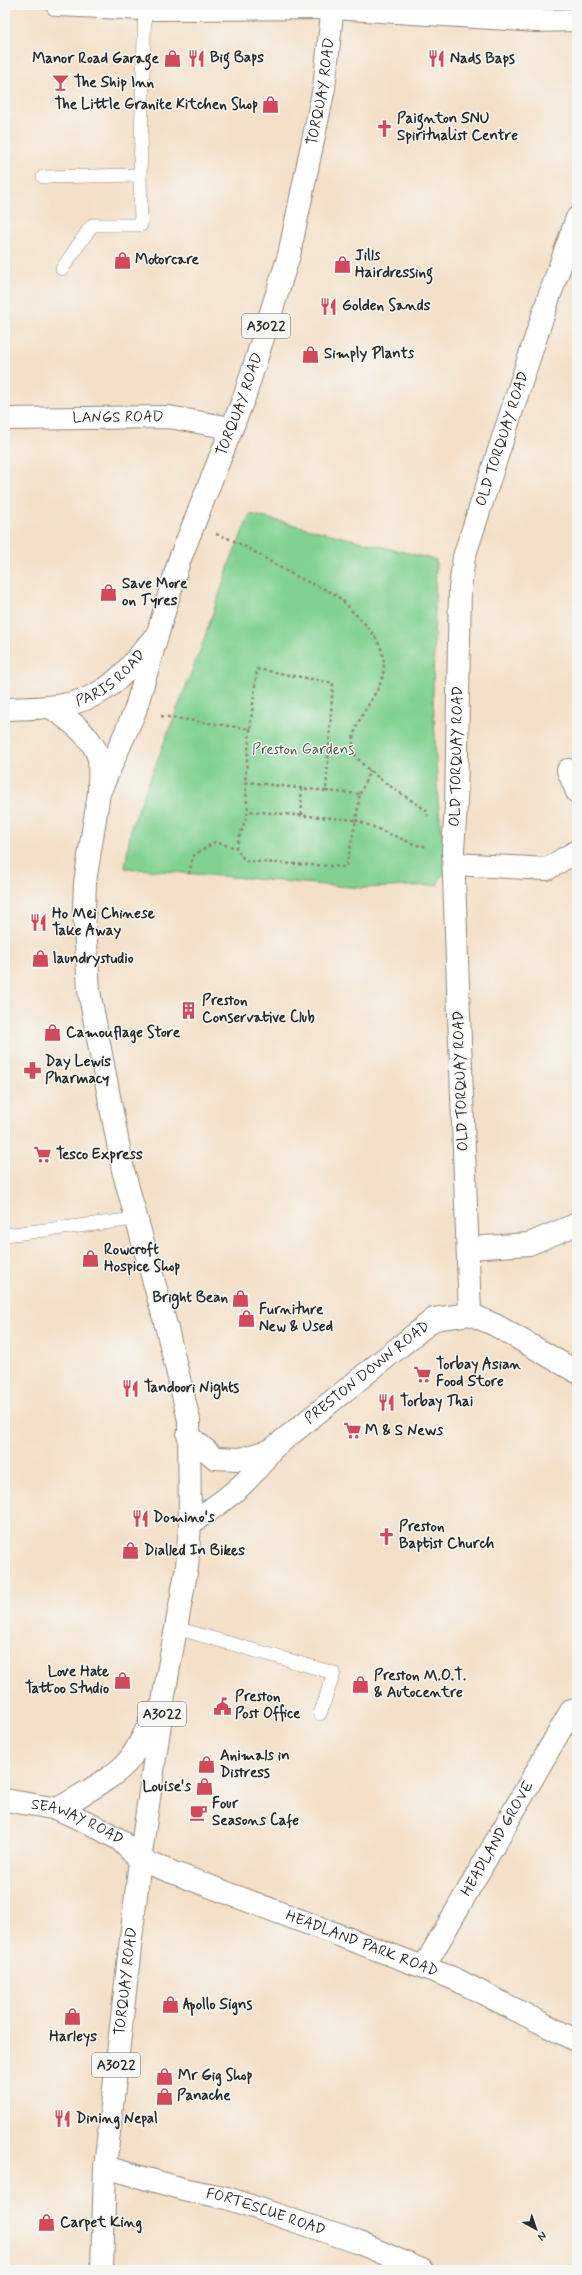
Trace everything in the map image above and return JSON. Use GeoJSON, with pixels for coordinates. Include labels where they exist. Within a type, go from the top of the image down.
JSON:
{"type":"FeatureCollection","features":[{"type":"Feature","properties":{"kind":"street"},"geometry":{"type":"LineString","coordinates":[[57,5],[145,7],[333,6],[528,13],[577,20]]}},
{"type":"Feature","properties":{"kind":"street","name":"TORQUAY ROAD"},"geometry":{"type":"LineString","coordinates":[[158,633],[191,527],[244,395],[289,255],[324,88],[333,6]]}},
{"type":"Feature","properties":{"kind":"street","name":"OLD TORQUAY ROAD"},"geometry":{"type":"LineString","coordinates":[[470,1314],[454,857],[460,588],[464,557],[549,297],[577,218]]}},
{"type":"Feature","properties":{"kind":"street","name":"LANGS ROAD"},"geometry":{"type":"LineString","coordinates":[[5,419],[169,417],[231,428]]}},
{"type":"Feature","properties":{"kind":"street","name":"PARIS ROAD"},"geometry":{"type":"LineString","coordinates":[[5,709],[52,708],[84,700],[106,688],[125,671],[158,633]]}},
{"type":"Feature","properties":{"kind":"street","name":"A3022"},"geometry":{"type":"LineString","coordinates":[[140,1860],[166,1689],[187,1567],[190,1524],[189,1420],[167,1329],[123,1170],[89,991],[84,911],[85,882],[99,793],[135,711],[158,633]]}},
{"type":"Feature","properties":{"kind":"street","name":"PARIS ROAD"},"geometry":{"type":"LineString","coordinates":[[52,708],[78,727],[98,758],[99,793]]}},
{"type":"Feature","properties":{"kind":"street"},"geometry":{"type":"LineString","coordinates":[[568,770],[577,792]]}},
{"type":"Feature","properties":{"kind":"street"},"geometry":{"type":"LineString","coordinates":[[454,857],[547,869],[577,851]]}},
{"type":"Feature","properties":{"kind":"street"},"geometry":{"type":"LineString","coordinates":[[468,1248],[529,1244],[577,1224]]}},
{"type":"Feature","properties":{"kind":"street"},"geometry":{"type":"LineString","coordinates":[[470,1314],[501,1328],[577,1372]]}},
{"type":"Feature","properties":{"kind":"street","name":"PRESTON DOWN ROAD"},"geometry":{"type":"LineString","coordinates":[[190,1524],[237,1491],[257,1471],[271,1450],[434,1319],[470,1314]]}},
{"type":"Feature","properties":{"kind":"street","name":"PRESTON DOWN ROAD"},"geometry":{"type":"LineString","coordinates":[[188,1435],[215,1458],[241,1460],[271,1450]]}},
{"type":"Feature","properties":{"kind":"street","name":"A3022"},"geometry":{"type":"LineString","coordinates":[[58,1810],[102,1782],[128,1761],[144,1736],[166,1689]]}},
{"type":"Feature","properties":{"kind":"street","name":"HEADLAND GROVE"},"geometry":{"type":"LineString","coordinates":[[424,1967],[570,1711]]}},
{"type":"Feature","properties":{"kind":"street","name":"SEAWAY ROAD"},"geometry":{"type":"LineString","coordinates":[[7,1804],[58,1810],[120,1840],[140,1860]]}},
{"type":"Feature","properties":{"kind":"street","name":"TORQUAY ROAD"},"geometry":{"type":"LineString","coordinates":[[102,2270],[105,2167],[140,1860]]}},
{"type":"Feature","properties":{"kind":"street","name":"HEADLAND PARK ROAD"},"geometry":{"type":"LineString","coordinates":[[140,1860],[455,1979],[577,2041]]}},
{"type":"Feature","properties":{"kind":"street","name":"FORTESCUE ROAD"},"geometry":{"type":"LineString","coordinates":[[105,2167],[183,2190],[227,2198],[357,2242],[422,2270]]}},
{"type":"Feature","properties":{"kind":"lane"},"geometry":{"type":"LineString","coordinates":[[62,269],[92,225],[141,225],[140,175],[145,7]]}},
{"type":"Feature","properties":{"kind":"lane"},"geometry":{"type":"LineString","coordinates":[[44,177],[140,175]]}},
{"type":"Feature","properties":{"kind":"lane"},"geometry":{"type":"LineString","coordinates":[[5,1235],[136,1219]]}},
{"type":"Feature","properties":{"kind":"lane"},"geometry":{"type":"LineString","coordinates":[[176,1628],[334,1673],[320,1714]]}},
{"type":"Feature","properties":{"kind":"path"},"geometry":{"type":"LineString","coordinates":[[191,527],[236,540],[288,572],[336,595],[373,632],[377,638],[384,659],[382,677],[359,722],[354,738],[355,754],[370,770],[426,810],[431,823]]}},
{"type":"Feature","properties":{"kind":"path"},"geometry":{"type":"LineString","coordinates":[[236,848],[248,811],[245,782],[257,670],[333,682],[326,791]]}},
{"type":"Feature","properties":{"kind":"path"},"geometry":{"type":"LineString","coordinates":[[135,711],[250,729]]}},
{"type":"Feature","properties":{"kind":"path"},"geometry":{"type":"LineString","coordinates":[[189,874],[193,856],[215,842],[236,848],[245,861],[346,867],[360,794],[370,770]]}},
{"type":"Feature","properties":{"kind":"path"},"geometry":{"type":"LineString","coordinates":[[245,782],[360,794]]}},
{"type":"Feature","properties":{"kind":"path"},"geometry":{"type":"LineString","coordinates":[[301,788],[302,816]]}},
{"type":"Feature","properties":{"kind":"path"},"geometry":{"type":"LineString","coordinates":[[248,811],[356,820],[416,845],[454,857]]}},
{"type":"Feature","properties":{"kind":"green space","name":"Preston Gardens"},"geometry":{"type":"Polygon","coordinates":[[[250,514],[436,560],[433,695],[438,802],[445,853],[445,870],[437,885],[362,888],[125,868],[131,828],[202,645],[230,562],[250,514]]]}},
{"type":"Feature","properties":{"kind":"place","name":"Big Baps"},"geometry":{"type":"Point","coordinates":[197,58]}},
{"type":"Feature","properties":{"kind":"place","name":"Manor Road Garage"},"geometry":{"type":"Point","coordinates":[172,59]}},
{"type":"Feature","properties":{"kind":"place","name":"Nads Baps"},"geometry":{"type":"Point","coordinates":[437,59]}},
{"type":"Feature","properties":{"kind":"place","name":"The Ship Inn"},"geometry":{"type":"Point","coordinates":[61,83]}},
{"type":"Feature","properties":{"kind":"place","name":"The Little Granite Kitchen Shop"},"geometry":{"type":"Point","coordinates":[271,105]}},
{"type":"Feature","properties":{"kind":"place","name":"Paignton SNU Spiritualist Centre"},"geometry":{"type":"Point","coordinates":[384,128]}},
{"type":"Feature","properties":{"kind":"place","name":"Motorcare"},"geometry":{"type":"Point","coordinates":[122,260]}},
{"type":"Feature","properties":{"kind":"place","name":"Jills Hairdressing"},"geometry":{"type":"Point","coordinates":[342,265]}},
{"type":"Feature","properties":{"kind":"place","name":"Golden Sands"},"geometry":{"type":"Point","coordinates":[329,306]}},
{"type":"Feature","properties":{"kind":"place","name":"Simply Plants"},"geometry":{"type":"Point","coordinates":[311,354]}},
{"type":"Feature","properties":{"kind":"place","name":"Save More on Tyres"},"geometry":{"type":"Point","coordinates":[109,593]}},
{"type":"Feature","properties":{"kind":"place","name":"Ho Mei Chinese Take Away"},"geometry":{"type":"Point","coordinates":[39,923]}},
{"type":"Feature","properties":{"kind":"place","name":"laundrystudio"},"geometry":{"type":"Point","coordinates":[40,959]}},
{"type":"Feature","properties":{"kind":"place","name":"Preston Conservative Club"},"geometry":{"type":"Point","coordinates":[189,1010]}},
{"type":"Feature","properties":{"kind":"place","name":"Camouflage Store"},"geometry":{"type":"Point","coordinates":[53,1033]}},
{"type":"Feature","properties":{"kind":"place","name":"Day Lewis Pharmacy"},"geometry":{"type":"Point","coordinates":[32,1071]}},
{"type":"Feature","properties":{"kind":"place","name":"Tesco Express"},"geometry":{"type":"Point","coordinates":[43,1155]}},
{"type":"Feature","properties":{"kind":"place","name":"Rowcroft Hospice Shop"},"geometry":{"type":"Point","coordinates":[91,1259]}},
{"type":"Feature","properties":{"kind":"place","name":"Bright Bean"},"geometry":{"type":"Point","coordinates":[241,1298]}},
{"type":"Feature","properties":{"kind":"place","name":"Furniture New & Used"},"geometry":{"type":"Point","coordinates":[246,1319]}},
{"type":"Feature","properties":{"kind":"place","name":"Torbay Asian Food Store"},"geometry":{"type":"Point","coordinates":[423,1374]}},
{"type":"Feature","properties":{"kind":"place","name":"Tandoori Nights"},"geometry":{"type":"Point","coordinates":[131,1388]}},
{"type":"Feature","properties":{"kind":"place","name":"Torbay Thai"},"geometry":{"type":"Point","coordinates":[387,1402]}},
{"type":"Feature","properties":{"kind":"place","name":"M & S News"},"geometry":{"type":"Point","coordinates":[352,1431]}},
{"type":"Feature","properties":{"kind":"place","name":"Domino's"},"geometry":{"type":"Point","coordinates":[140,1518]}},
{"type":"Feature","properties":{"kind":"place","name":"Preston Baptist Church"},"geometry":{"type":"Point","coordinates":[386,1536]}},
{"type":"Feature","properties":{"kind":"place","name":"Dialled In Bikes"},"geometry":{"type":"Point","coordinates":[131,1551]}},
{"type":"Feature","properties":{"kind":"place","name":"Love Hate Tattoo Studio"},"geometry":{"type":"Point","coordinates":[122,1681]}},
{"type":"Feature","properties":{"kind":"place","name":"Preston M.O.T. & Autocentre"},"geometry":{"type":"Point","coordinates":[361,1685]}},
{"type":"Feature","properties":{"kind":"place","name":"Preston Post Office"},"geometry":{"type":"Point","coordinates":[222,1706]}},
{"type":"Feature","properties":{"kind":"place","name":"Animals in Distress"},"geometry":{"type":"Point","coordinates":[207,1765]}},
{"type":"Feature","properties":{"kind":"place","name":"Louise's"},"geometry":{"type":"Point","coordinates":[204,1787]}},
{"type":"Feature","properties":{"kind":"place","name":"Four Seasons Cafe"},"geometry":{"type":"Point","coordinates":[199,1813]}},
{"type":"Feature","properties":{"kind":"place","name":"Apollo Signs"},"geometry":{"type":"Point","coordinates":[170,2005]}},
{"type":"Feature","properties":{"kind":"place","name":"Harleys"},"geometry":{"type":"Point","coordinates":[73,2016]}},
{"type":"Feature","properties":{"kind":"place","name":"Mr Gig Shop"},"geometry":{"type":"Point","coordinates":[165,2076]}},
{"type":"Feature","properties":{"kind":"place","name":"Panache"},"geometry":{"type":"Point","coordinates":[164,2096]}},
{"type":"Feature","properties":{"kind":"place","name":"Dining Nepal"},"geometry":{"type":"Point","coordinates":[63,2119]}},
{"type":"Feature","properties":{"kind":"place","name":"Carpet King"},"geometry":{"type":"Point","coordinates":[47,2223]}}]}
